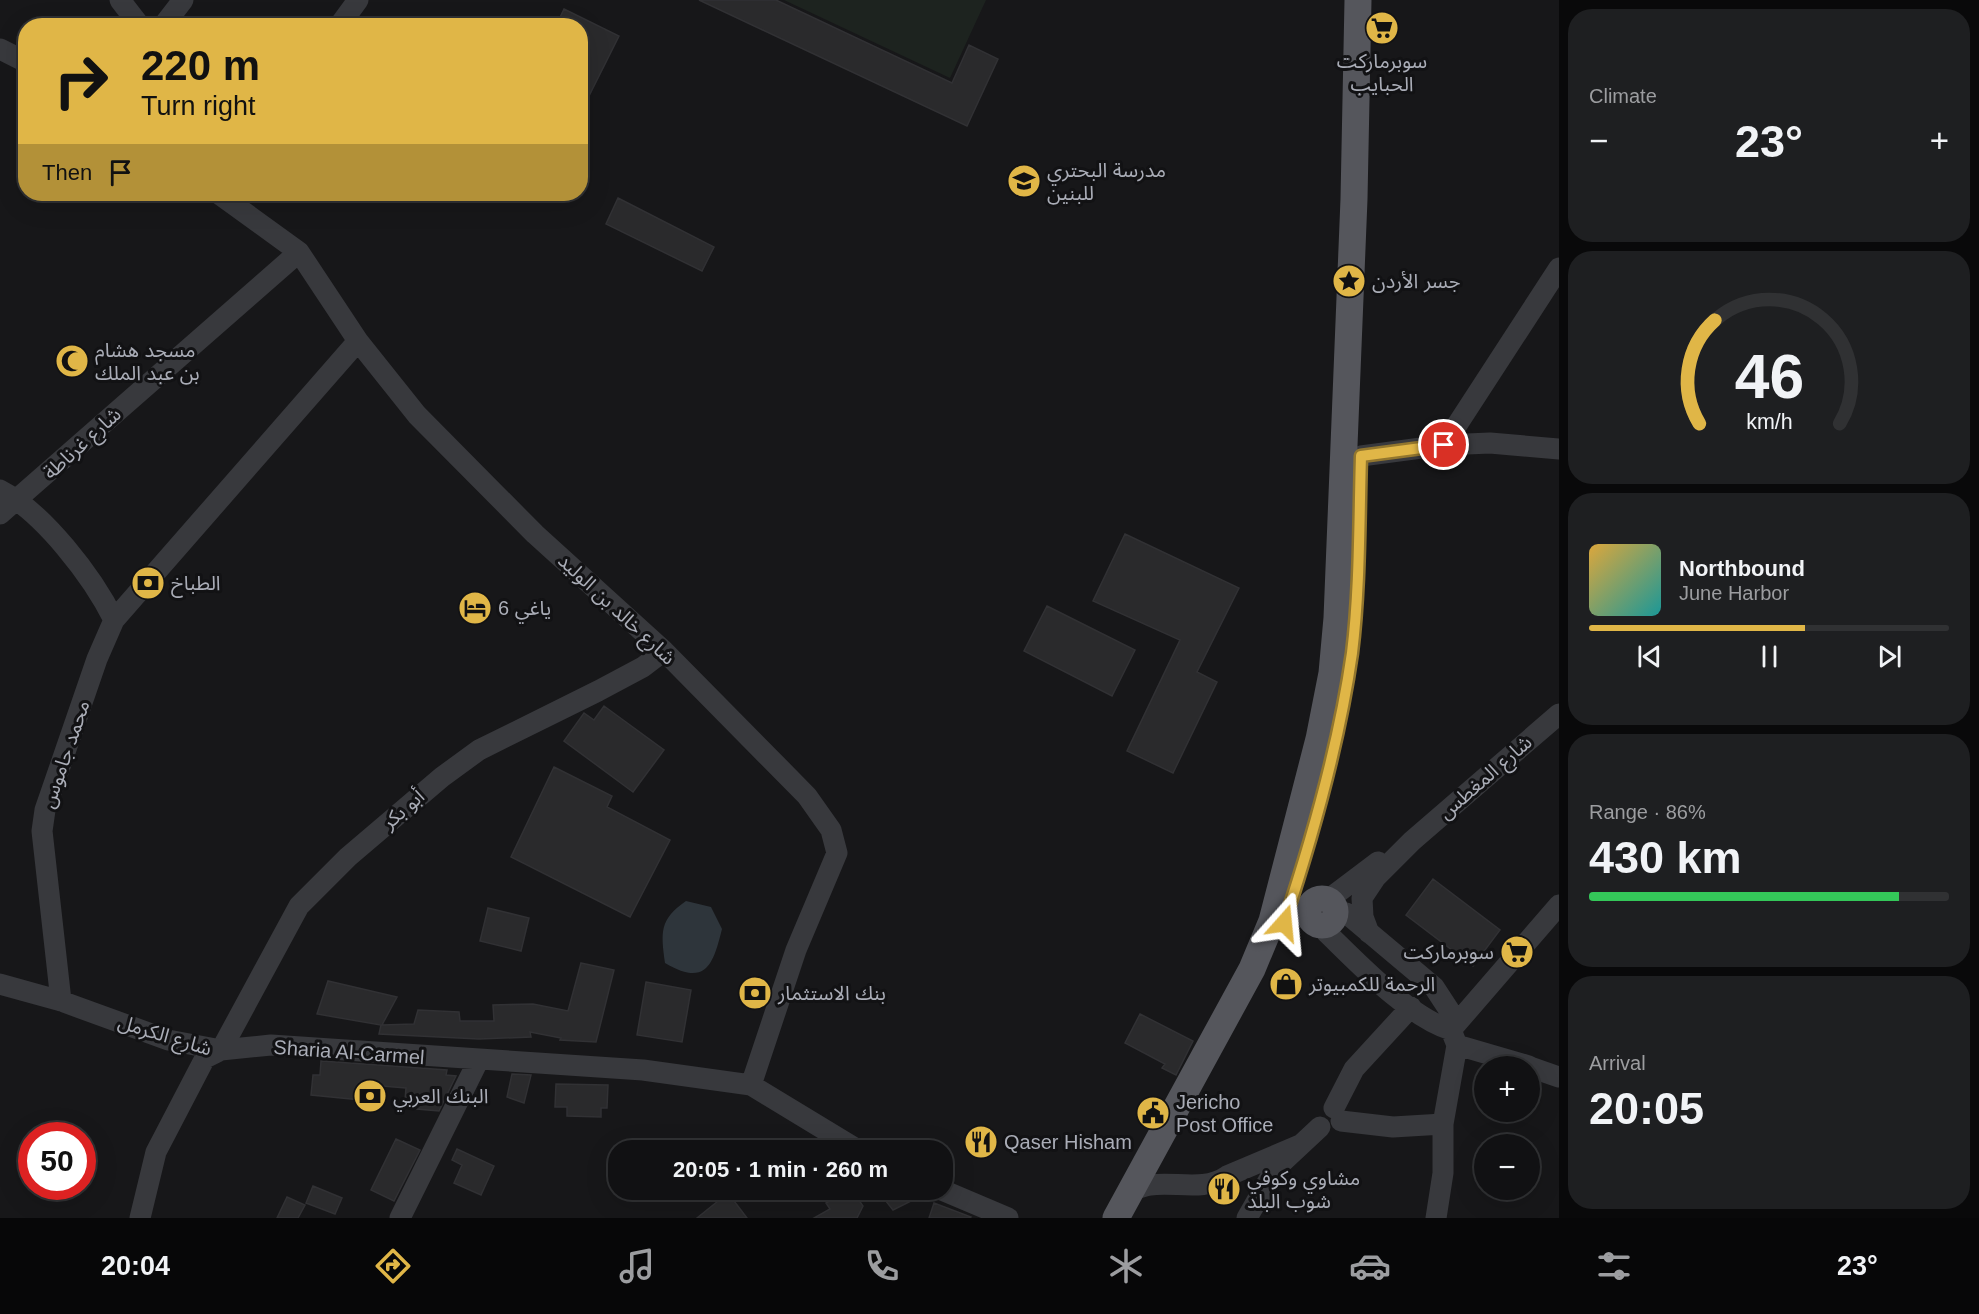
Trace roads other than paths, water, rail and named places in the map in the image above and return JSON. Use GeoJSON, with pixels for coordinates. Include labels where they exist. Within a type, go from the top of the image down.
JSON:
{"type":"FeatureCollection","features":[{"type":"Feature","properties":{"kind":"main road"},"geometry":{"type":"LineString","coordinates":[[1329,914],[1319,739],[1332,673],[1337,618],[1354,210],[1358,0]]}},
{"type":"Feature","properties":{"kind":"main road"},"geometry":{"type":"LineString","coordinates":[[1329,914],[1320,800],[1352,651],[1361,456],[1374,0]]}},
{"type":"Feature","properties":{"kind":"main road"},"geometry":{"type":"LineString","coordinates":[[1132,1218],[1141,1188],[1252,969],[1329,914]]}},
{"type":"Feature","properties":{"kind":"main road"},"geometry":{"type":"LineString","coordinates":[[1116,1218],[1141,1188]]}},
{"type":"Feature","properties":{"kind":"street"},"geometry":{"type":"LineString","coordinates":[[120,0],[134,18]]}},
{"type":"Feature","properties":{"kind":"street"},"geometry":{"type":"LineString","coordinates":[[169,18],[183,0]]}},
{"type":"Feature","properties":{"kind":"street"},"geometry":{"type":"LineString","coordinates":[[345,18],[358,0]]}},
{"type":"Feature","properties":{"kind":"street"},"geometry":{"type":"LineString","coordinates":[[0,49],[18,58]]}},
{"type":"Feature","properties":{"kind":"street","name":"شارع خالد بن الوليد"},"geometry":{"type":"LineString","coordinates":[[229,201],[299,252],[358,341],[417,415],[535,534],[664,651],[807,796],[831,830],[836,841],[837,853],[796,950],[751,1085]]}},
{"type":"Feature","properties":{"kind":"street","name":"شارع غرناطة"},"geometry":{"type":"LineString","coordinates":[[0,514],[9,495],[299,252]]}},
{"type":"Feature","properties":{"kind":"street"},"geometry":{"type":"LineString","coordinates":[[1444,445],[1559,268]]}},
{"type":"Feature","properties":{"kind":"street","name":"محمد جاموس"},"geometry":{"type":"LineString","coordinates":[[61,1001],[47,885],[43,820],[97,659],[114,620],[358,341]]}},
{"type":"Feature","properties":{"kind":"street"},"geometry":{"type":"LineString","coordinates":[[1361,456],[1444,445],[1490,443],[1559,449]]}},
{"type":"Feature","properties":{"kind":"street"},"geometry":{"type":"LineString","coordinates":[[9,495],[84,569],[114,620]]}},
{"type":"Feature","properties":{"kind":"street","name":"أبو بكر"},"geometry":{"type":"LineString","coordinates":[[220,1050],[299,906],[356,850],[434,783],[479,750],[598,691],[642,667],[664,651]]}},
{"type":"Feature","properties":{"kind":"street","name":"شارع المغطس"},"geometry":{"type":"LineString","coordinates":[[1329,914],[1370,885],[1412,842],[1559,714]]}},
{"type":"Feature","properties":{"kind":"street","name":"شارع المغطس"},"geometry":{"type":"LineString","coordinates":[[1329,914],[1384,857],[1412,842]]}},
{"type":"Feature","properties":{"kind":"street"},"geometry":{"type":"LineString","coordinates":[[1454,1037],[1559,905]]}},
{"type":"Feature","properties":{"kind":"street"},"geometry":{"type":"LineString","coordinates":[[1329,914],[1411,1007],[1432,1024],[1454,1037],[1502,1056]]}},
{"type":"Feature","properties":{"kind":"street"},"geometry":{"type":"LineString","coordinates":[[1329,914],[1434,987],[1446,1001],[1454,1037],[1443,1124],[1443,1173],[1436,1218]]}},
{"type":"Feature","properties":{"kind":"street","name":"شارع الكرمل"},"geometry":{"type":"LineString","coordinates":[[0,984],[61,1001],[168,1040],[220,1050]]}},
{"type":"Feature","properties":{"kind":"street"},"geometry":{"type":"LineString","coordinates":[[1337,1115],[1354,1069],[1411,1007]]}},
{"type":"Feature","properties":{"kind":"street","name":"Sharia Al-Carmel"},"geometry":{"type":"LineString","coordinates":[[220,1050],[271,1045],[478,1061],[643,1070],[751,1085]]}},
{"type":"Feature","properties":{"kind":"street","name":"شارع الكرمل"},"geometry":{"type":"LineString","coordinates":[[140,1218],[156,1152],[205,1058],[220,1050]]}},
{"type":"Feature","properties":{"kind":"street"},"geometry":{"type":"LineString","coordinates":[[400,1218],[478,1061]]}},
{"type":"Feature","properties":{"kind":"street"},"geometry":{"type":"LineString","coordinates":[[1540,1071],[1559,1077]]}},
{"type":"Feature","properties":{"kind":"street"},"geometry":{"type":"LineString","coordinates":[[751,1085],[842,1140]]}},
{"type":"Feature","properties":{"kind":"street"},"geometry":{"type":"LineString","coordinates":[[1248,1217],[1275,1169],[1320,1126],[1317,1119],[1320,1112],[1326,1108],[1337,1115],[1393,1127],[1443,1124]]}},
{"type":"Feature","properties":{"kind":"street"},"geometry":{"type":"LineString","coordinates":[[1218,1182],[1300,1145]]}},
{"type":"Feature","properties":{"kind":"street"},"geometry":{"type":"LineString","coordinates":[[1141,1188],[1191,1186],[1230,1180],[1239,1184],[1248,1201],[1248,1217]]}},
{"type":"Feature","properties":{"kind":"street"},"geometry":{"type":"LineString","coordinates":[[953,1195],[1008,1218]]}},
{"type":"Feature","properties":{"kind":"place","name":"سوبرماركت الحبايب"},"geometry":{"type":"Point","coordinates":[1382,28]}},
{"type":"Feature","properties":{"kind":"place","name":"مدرسة البحتري للبنين"},"geometry":{"type":"Point","coordinates":[1024,181]}},
{"type":"Feature","properties":{"kind":"place","name":"جسر الأردن"},"geometry":{"type":"Point","coordinates":[1349,281]}},
{"type":"Feature","properties":{"kind":"place","name":"مسجد هشام بن عبد الملك"},"geometry":{"type":"Point","coordinates":[72,361]}},
{"type":"Feature","properties":{"kind":"place","name":"الطباخ"},"geometry":{"type":"Point","coordinates":[148,583]}},
{"type":"Feature","properties":{"kind":"place","name":"ياغي 6"},"geometry":{"type":"Point","coordinates":[475,608]}},
{"type":"Feature","properties":{"kind":"place","name":"سوبرماركت"},"geometry":{"type":"Point","coordinates":[1517,952]}},
{"type":"Feature","properties":{"kind":"place","name":"الرحمة للكمبيوتر"},"geometry":{"type":"Point","coordinates":[1286,984]}},
{"type":"Feature","properties":{"kind":"place","name":"بنك الاستثمار"},"geometry":{"type":"Point","coordinates":[755,993]}},
{"type":"Feature","properties":{"kind":"place","name":"البنك العربي"},"geometry":{"type":"Point","coordinates":[370,1096]}},
{"type":"Feature","properties":{"kind":"place","name":"Jericho Post Office"},"geometry":{"type":"Point","coordinates":[1153,1113]}},
{"type":"Feature","properties":{"kind":"place","name":"Qaser Hisham"},"geometry":{"type":"Point","coordinates":[981,1142]}},
{"type":"Feature","properties":{"kind":"place","name":"مشاوي وكوفي شوب البلد"},"geometry":{"type":"Point","coordinates":[1224,1189]}}]}
